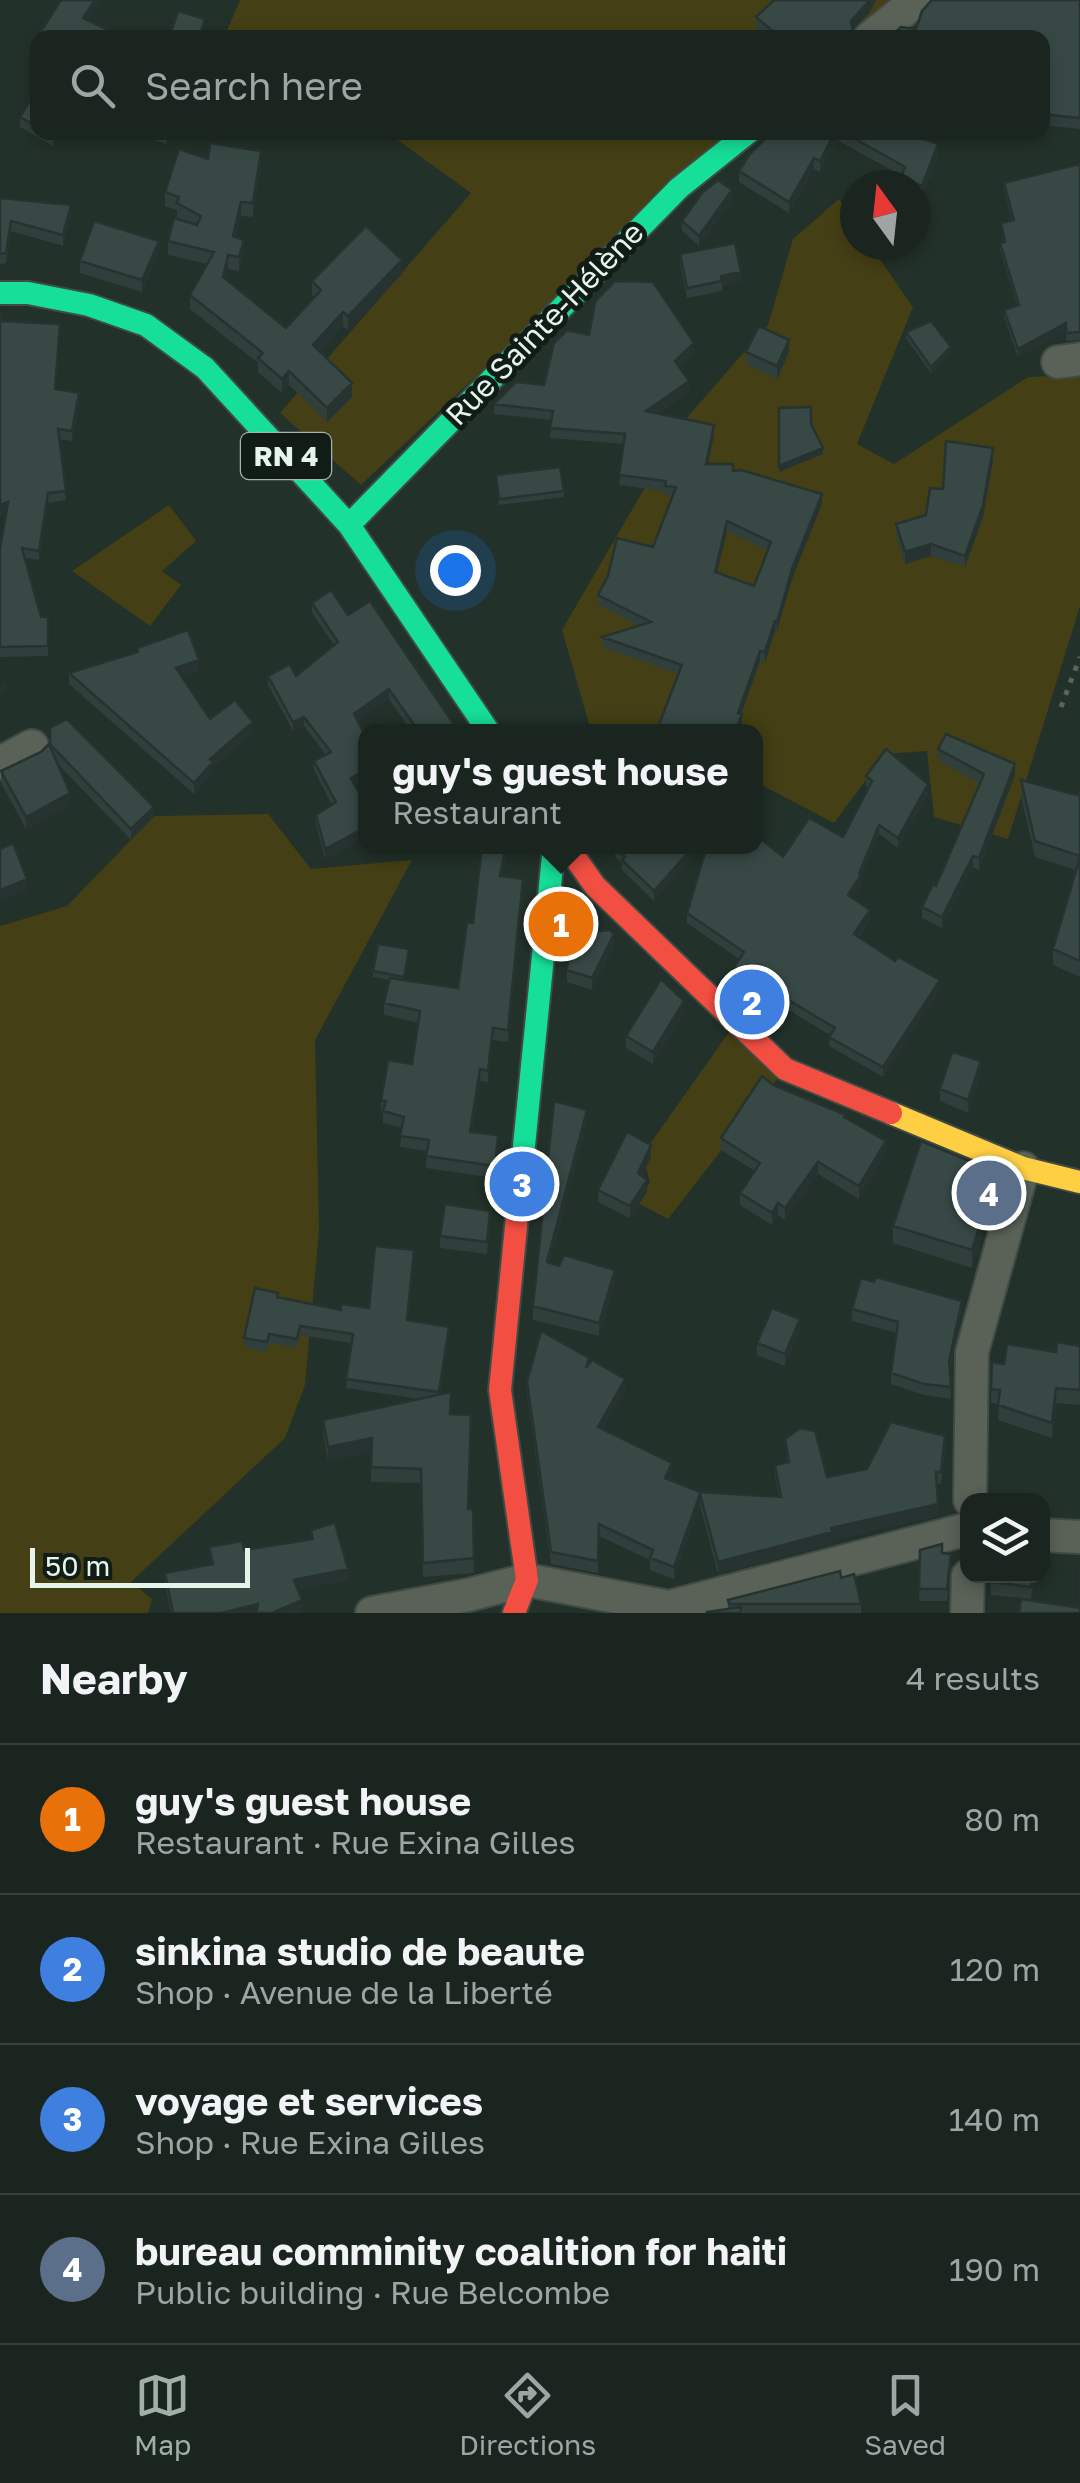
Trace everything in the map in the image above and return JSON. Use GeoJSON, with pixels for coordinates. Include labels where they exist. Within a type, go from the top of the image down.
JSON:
{"type":"FeatureCollection","features":[{"type":"Feature","properties":{"kind":"street"},"geometry":{"type":"LineString","coordinates":[[880,30],[917,0]]}},
{"type":"Feature","properties":{"kind":"street","name":"Rue Sainte-Hélène"},"geometry":{"type":"LineString","coordinates":[[349,525],[678,188],[739,140]]}},
{"type":"Feature","properties":{"kind":"street","name":"RN 4"},"geometry":{"type":"LineString","coordinates":[[0,293],[28,293],[89,305],[146,326],[205,368],[349,525],[484,724]]}},
{"type":"Feature","properties":{"kind":"street"},"geometry":{"type":"LineString","coordinates":[[0,762],[32,746]]}},
{"type":"Feature","properties":{"kind":"street"},"geometry":{"type":"LineString","coordinates":[[514,1613],[527,1580],[500,1390],[553,854]]}},
{"type":"Feature","properties":{"kind":"street"},"geometry":{"type":"LineString","coordinates":[[573,854],[594,886],[785,1070],[1022,1168],[1080,1182]]}},
{"type":"Feature","properties":{"kind":"street"},"geometry":{"type":"LineString","coordinates":[[970,1493],[972,1352],[1022,1168]]}},
{"type":"Feature","properties":{"kind":"street"},"geometry":{"type":"LineString","coordinates":[[372,1613],[527,1580],[669,1608],[960,1532]]}},
{"type":"Feature","properties":{"kind":"street"},"geometry":{"type":"LineString","coordinates":[[1050,1535],[1080,1538]]}},
{"type":"Feature","properties":{"kind":"street"},"geometry":{"type":"LineString","coordinates":[[966,1613],[968,1583]]}},
{"type":"Feature","properties":{"kind":"path"},"geometry":{"type":"LineString","coordinates":[[1061,707],[1080,657]]}},
{"type":"Feature","properties":{"kind":"shaded area"},"geometry":{"type":"Polygon","coordinates":[[[240,0],[904,0],[865,30],[227,30],[240,0]]]}},
{"type":"Feature","properties":{"kind":"shaded area"},"geometry":{"type":"Polygon","coordinates":[[[398,140],[726,140],[361,485],[280,413],[471,193],[398,140]]]}},
{"type":"Feature","properties":{"kind":"shaded area"},"geometry":{"type":"Polygon","coordinates":[[[839,199],[840,260],[880,260],[913,307],[857,444],[894,464],[1028,377],[1080,375],[1080,606],[1008,839],[934,817],[927,751],[885,754],[834,823],[763,786],[763,724],[589,724],[562,630],[683,422],[768,325],[793,239],[839,199]]]}},
{"type":"Feature","properties":{"kind":"shaded area"},"geometry":{"type":"Polygon","coordinates":[[[169,505],[196,541],[162,571],[181,585],[150,626],[72,571],[169,505]]]}},
{"type":"Feature","properties":{"kind":"shaded area"},"geometry":{"type":"Polygon","coordinates":[[[268,814],[311,869],[412,860],[315,1040],[319,1231],[305,1385],[285,1438],[131,1582],[152,1599],[148,1613],[0,1613],[0,926],[67,906],[154,816],[268,814]]]}},
{"type":"Feature","properties":{"kind":"shaded area"},"geometry":{"type":"Polygon","coordinates":[[[732,1028],[780,1075],[668,1219],[638,1203],[650,1182],[642,1155],[732,1028]]]}},
{"type":"Feature","properties":{"kind":"building"},"geometry":{"type":"Polygon","coordinates":[[[61,0],[95,0],[83,18],[108,30],[42,30],[61,0]]]}},
{"type":"Feature","properties":{"kind":"building"},"geometry":{"type":"Polygon","coordinates":[[[774,0],[870,0],[851,21],[853,30],[771,30],[756,17],[774,0]]]}},
{"type":"Feature","properties":{"kind":"building"},"geometry":{"type":"Polygon","coordinates":[[[932,0],[1080,0],[1080,118],[1050,115],[1050,30],[898,30],[916,29],[922,11],[932,0]]]}},
{"type":"Feature","properties":{"kind":"building"},"geometry":{"type":"Polygon","coordinates":[[[178,11],[205,19],[202,30],[172,30],[178,11]]]}},
{"type":"Feature","properties":{"kind":"building"},"geometry":{"type":"Polygon","coordinates":[[[30,101],[30,123],[20,117],[30,101]]]}},
{"type":"Feature","properties":{"kind":"building"},"geometry":{"type":"Polygon","coordinates":[[[764,140],[831,140],[820,161],[814,158],[789,202],[739,171],[764,140]]]}},
{"type":"Feature","properties":{"kind":"building"},"geometry":{"type":"Polygon","coordinates":[[[857,140],[926,140],[938,144],[928,170],[904,170],[905,167],[857,140]]]}},
{"type":"Feature","properties":{"kind":"building"},"geometry":{"type":"Polygon","coordinates":[[[210,143],[261,151],[253,203],[241,202],[233,236],[244,240],[239,257],[228,255],[223,277],[286,328],[321,290],[312,281],[366,226],[402,260],[348,316],[343,312],[313,345],[352,383],[327,408],[289,371],[282,379],[258,358],[263,353],[190,295],[214,252],[168,241],[174,218],[197,225],[201,216],[177,203],[179,197],[165,192],[179,149],[208,159],[210,143]]]}},
{"type":"Feature","properties":{"kind":"building"},"geometry":{"type":"Polygon","coordinates":[[[1080,164],[1080,332],[1066,333],[1066,323],[1018,349],[1004,310],[1019,305],[1000,243],[1005,242],[1001,223],[1014,220],[1004,183],[1080,164]]]}},
{"type":"Feature","properties":{"kind":"building"},"geometry":{"type":"Polygon","coordinates":[[[718,180],[732,190],[699,236],[682,221],[702,193],[718,180]]]}},
{"type":"Feature","properties":{"kind":"building"},"geometry":{"type":"Polygon","coordinates":[[[0,198],[71,205],[63,235],[11,221],[6,253],[0,254],[0,198]]]}},
{"type":"Feature","properties":{"kind":"building"},"geometry":{"type":"Polygon","coordinates":[[[94,221],[159,241],[142,280],[80,261],[94,221]]]}},
{"type":"Feature","properties":{"kind":"building"},"geometry":{"type":"Polygon","coordinates":[[[735,243],[741,272],[721,276],[722,281],[687,288],[680,254],[735,243]]]}},
{"type":"Feature","properties":{"kind":"building"},"geometry":{"type":"Polygon","coordinates":[[[615,281],[653,282],[694,343],[675,361],[689,381],[646,411],[714,425],[706,464],[733,464],[733,471],[822,494],[792,569],[777,622],[765,652],[760,651],[738,713],[742,714],[738,724],[659,724],[682,665],[602,637],[651,622],[598,595],[608,576],[617,538],[653,547],[676,487],[665,486],[666,481],[619,475],[625,434],[550,428],[553,411],[494,404],[516,382],[544,385],[554,343],[567,330],[589,335],[595,302],[615,281]],[[727,521],[715,572],[754,586],[771,542],[727,521]]]}},
{"type":"Feature","properties":{"kind":"building"},"geometry":{"type":"Polygon","coordinates":[[[0,313],[2,321],[60,324],[55,389],[79,393],[72,431],[58,429],[66,491],[48,493],[39,551],[22,548],[41,617],[48,617],[48,646],[0,647],[0,549],[8,502],[0,505],[0,313]]]}},
{"type":"Feature","properties":{"kind":"building"},"geometry":{"type":"Polygon","coordinates":[[[931,321],[951,347],[931,367],[906,332],[931,321]]]}},
{"type":"Feature","properties":{"kind":"building"},"geometry":{"type":"Polygon","coordinates":[[[759,326],[789,340],[777,366],[746,352],[759,326]]]}},
{"type":"Feature","properties":{"kind":"building"},"geometry":{"type":"Polygon","coordinates":[[[811,407],[811,424],[823,448],[779,466],[779,408],[811,407]]]}},
{"type":"Feature","properties":{"kind":"building"},"geometry":{"type":"Polygon","coordinates":[[[946,441],[993,448],[983,505],[965,556],[931,544],[905,552],[896,524],[926,515],[930,488],[943,489],[946,441]]]}},
{"type":"Feature","properties":{"kind":"building"},"geometry":{"type":"Polygon","coordinates":[[[560,467],[564,491],[499,499],[496,475],[560,467]]]}},
{"type":"Feature","properties":{"kind":"building"},"geometry":{"type":"Polygon","coordinates":[[[331,590],[348,615],[370,601],[454,724],[413,724],[389,689],[354,714],[359,724],[358,774],[351,778],[358,791],[358,831],[325,849],[316,815],[336,802],[314,761],[331,752],[304,717],[293,722],[268,676],[290,664],[296,676],[338,642],[312,603],[331,590]]]}},
{"type":"Feature","properties":{"kind":"building"},"geometry":{"type":"Polygon","coordinates":[[[188,630],[199,660],[176,668],[210,719],[235,700],[253,722],[210,759],[213,762],[194,783],[69,673],[138,652],[137,648],[188,630]]]}},
{"type":"Feature","properties":{"kind":"building"},"geometry":{"type":"Polygon","coordinates":[[[67,719],[154,807],[131,829],[50,744],[50,728],[67,719]]]}},
{"type":"Feature","properties":{"kind":"building"},"geometry":{"type":"Polygon","coordinates":[[[946,734],[1015,764],[979,858],[973,856],[942,917],[922,907],[933,884],[936,886],[984,774],[938,749],[946,734]]]}},
{"type":"Feature","properties":{"kind":"building"},"geometry":{"type":"Polygon","coordinates":[[[49,744],[70,793],[26,817],[1,771],[41,752],[49,744]]]}},
{"type":"Feature","properties":{"kind":"building"},"geometry":{"type":"Polygon","coordinates":[[[886,749],[928,784],[898,838],[879,825],[861,875],[848,895],[870,910],[854,934],[895,961],[898,957],[940,980],[883,1067],[829,1037],[835,1028],[734,967],[744,952],[687,913],[705,854],[763,854],[763,841],[783,857],[809,818],[843,837],[872,781],[866,776],[886,749]]]}},
{"type":"Feature","properties":{"kind":"building"},"geometry":{"type":"Polygon","coordinates":[[[1021,780],[1077,795],[1080,791],[1080,856],[1035,841],[1021,780]]]}},
{"type":"Feature","properties":{"kind":"building"},"geometry":{"type":"Polygon","coordinates":[[[13,843],[27,879],[0,890],[0,849],[13,843]]]}},
{"type":"Feature","properties":{"kind":"building"},"geometry":{"type":"Polygon","coordinates":[[[481,854],[504,854],[500,876],[523,879],[508,1030],[493,1028],[488,1071],[480,1069],[470,1132],[498,1135],[495,1166],[426,1156],[429,1140],[400,1136],[404,1117],[383,1111],[386,1101],[381,1101],[388,1060],[412,1064],[420,1011],[384,1003],[390,978],[458,988],[467,922],[473,923],[481,854]]]}},
{"type":"Feature","properties":{"kind":"building"},"geometry":{"type":"Polygon","coordinates":[[[622,854],[687,854],[654,891],[622,860],[622,854]]]}},
{"type":"Feature","properties":{"kind":"building"},"geometry":{"type":"Polygon","coordinates":[[[1080,857],[1080,961],[1053,949],[1080,857]]]}},
{"type":"Feature","properties":{"kind":"building"},"geometry":{"type":"Polygon","coordinates":[[[610,930],[614,934],[592,978],[567,970],[570,942],[587,932],[610,930]]]}},
{"type":"Feature","properties":{"kind":"building"},"geometry":{"type":"Polygon","coordinates":[[[378,944],[409,949],[404,977],[373,971],[378,944]]]}},
{"type":"Feature","properties":{"kind":"building"},"geometry":{"type":"Polygon","coordinates":[[[661,979],[684,1001],[653,1052],[626,1036],[661,979]]]}},
{"type":"Feature","properties":{"kind":"building"},"geometry":{"type":"Polygon","coordinates":[[[952,1052],[981,1061],[968,1100],[940,1089],[952,1052]]]}},
{"type":"Feature","properties":{"kind":"building"},"geometry":{"type":"Polygon","coordinates":[[[762,1076],[773,1085],[846,1115],[886,1141],[859,1186],[818,1162],[785,1208],[778,1203],[772,1213],[740,1193],[760,1163],[721,1138],[762,1076]]]}},
{"type":"Feature","properties":{"kind":"building"},"geometry":{"type":"Polygon","coordinates":[[[554,1101],[587,1110],[547,1262],[559,1266],[564,1255],[615,1270],[599,1323],[533,1306],[554,1101]]]}},
{"type":"Feature","properties":{"kind":"building"},"geometry":{"type":"Polygon","coordinates":[[[627,1132],[651,1145],[638,1173],[647,1180],[630,1206],[598,1190],[627,1132]]]}},
{"type":"Feature","properties":{"kind":"building"},"geometry":{"type":"Polygon","coordinates":[[[921,1141],[996,1172],[972,1250],[893,1226],[921,1141]]]}},
{"type":"Feature","properties":{"kind":"building"},"geometry":{"type":"Polygon","coordinates":[[[445,1204],[490,1211],[487,1242],[440,1236],[445,1204]]]}},
{"type":"Feature","properties":{"kind":"building"},"geometry":{"type":"Polygon","coordinates":[[[375,1246],[414,1250],[407,1320],[449,1327],[439,1392],[346,1379],[353,1334],[300,1326],[297,1339],[269,1334],[267,1342],[244,1338],[255,1288],[278,1293],[277,1297],[341,1310],[341,1304],[369,1308],[375,1246]]]}},
{"type":"Feature","properties":{"kind":"building"},"geometry":{"type":"Polygon","coordinates":[[[876,1277],[962,1301],[949,1361],[951,1387],[924,1384],[891,1373],[898,1322],[852,1309],[861,1278],[874,1282],[876,1277]]]}},
{"type":"Feature","properties":{"kind":"building"},"geometry":{"type":"Polygon","coordinates":[[[772,1308],[800,1319],[785,1354],[757,1343],[772,1308]]]}},
{"type":"Feature","properties":{"kind":"building"},"geometry":{"type":"Polygon","coordinates":[[[541,1331],[589,1358],[586,1368],[592,1360],[625,1379],[598,1427],[672,1463],[665,1478],[700,1492],[781,1497],[775,1465],[789,1462],[785,1439],[800,1428],[815,1431],[827,1477],[867,1469],[891,1422],[945,1436],[941,1472],[936,1472],[938,1504],[831,1528],[832,1532],[718,1562],[700,1494],[674,1567],[650,1558],[653,1550],[599,1524],[598,1561],[551,1552],[527,1382],[541,1331]]]}},
{"type":"Feature","properties":{"kind":"building"},"geometry":{"type":"Polygon","coordinates":[[[1057,1342],[1080,1346],[1080,1390],[1056,1388],[1052,1423],[998,1405],[1000,1390],[991,1389],[992,1362],[1004,1364],[1007,1344],[1056,1352],[1057,1342]]]}},
{"type":"Feature","properties":{"kind":"building"},"geometry":{"type":"Polygon","coordinates":[[[451,1392],[450,1414],[471,1415],[468,1509],[473,1509],[474,1558],[423,1563],[421,1469],[371,1467],[372,1438],[328,1447],[323,1420],[451,1392]]]}},
{"type":"Feature","properties":{"kind":"building"},"geometry":{"type":"Polygon","coordinates":[[[335,1523],[348,1569],[294,1580],[302,1600],[272,1613],[256,1613],[258,1604],[221,1613],[173,1613],[165,1573],[213,1564],[209,1547],[242,1541],[244,1550],[313,1539],[311,1530],[335,1523]]]}},
{"type":"Feature","properties":{"kind":"building"},"geometry":{"type":"Polygon","coordinates":[[[942,1544],[942,1553],[951,1554],[947,1589],[919,1589],[920,1550],[942,1544]]]}},
{"type":"Feature","properties":{"kind":"building"},"geometry":{"type":"Polygon","coordinates":[[[840,1571],[841,1578],[854,1574],[861,1604],[729,1604],[728,1600],[840,1571]]]}},
{"type":"Feature","properties":{"kind":"building"},"geometry":{"type":"Polygon","coordinates":[[[999,1583],[1031,1583],[1031,1587],[999,1583]]]}},
{"type":"Feature","properties":{"kind":"building"},"geometry":{"type":"Polygon","coordinates":[[[1021,1599],[1080,1608],[1080,1613],[1019,1613],[1021,1599]]]}},
{"type":"Feature","properties":{"kind":"building"},"geometry":{"type":"Polygon","coordinates":[[[741,1607],[740,1613],[707,1613],[707,1612],[741,1607]]]}},
{"type":"Feature","properties":{"kind":"traffic: fast"},"geometry":{"type":"LineString","coordinates":[[349,525],[679,188],[739,140]]}},
{"type":"Feature","properties":{"kind":"traffic: fast"},"geometry":{"type":"LineString","coordinates":[[0,293],[28,293],[89,305],[146,325],[205,368],[349,525],[484,724]]}},
{"type":"Feature","properties":{"kind":"traffic: fast"},"geometry":{"type":"LineString","coordinates":[[519,1196],[553,854]]}},
{"type":"Feature","properties":{"kind":"traffic: slow"},"geometry":{"type":"LineString","coordinates":[[891,1113],[1023,1168],[1080,1182]]}},
{"type":"Feature","properties":{"kind":"traffic: jam"},"geometry":{"type":"LineString","coordinates":[[573,854],[595,886],[785,1069],[891,1113]]}},
{"type":"Feature","properties":{"kind":"traffic: jam"},"geometry":{"type":"LineString","coordinates":[[514,1613],[527,1580],[500,1390],[519,1196]]}},
{"type":"Feature","properties":{"kind":"place","name":"guy's guest house"},"geometry":{"type":"Point","coordinates":[561,924]}},
{"type":"Feature","properties":{"kind":"place","name":"sinkina studio de beaute"},"geometry":{"type":"Point","coordinates":[752,1002]}},
{"type":"Feature","properties":{"kind":"place","name":"voyage et services"},"geometry":{"type":"Point","coordinates":[522,1184]}},
{"type":"Feature","properties":{"kind":"place","name":"bureau comminity coalition for haiti"},"geometry":{"type":"Point","coordinates":[989,1193]}}]}
